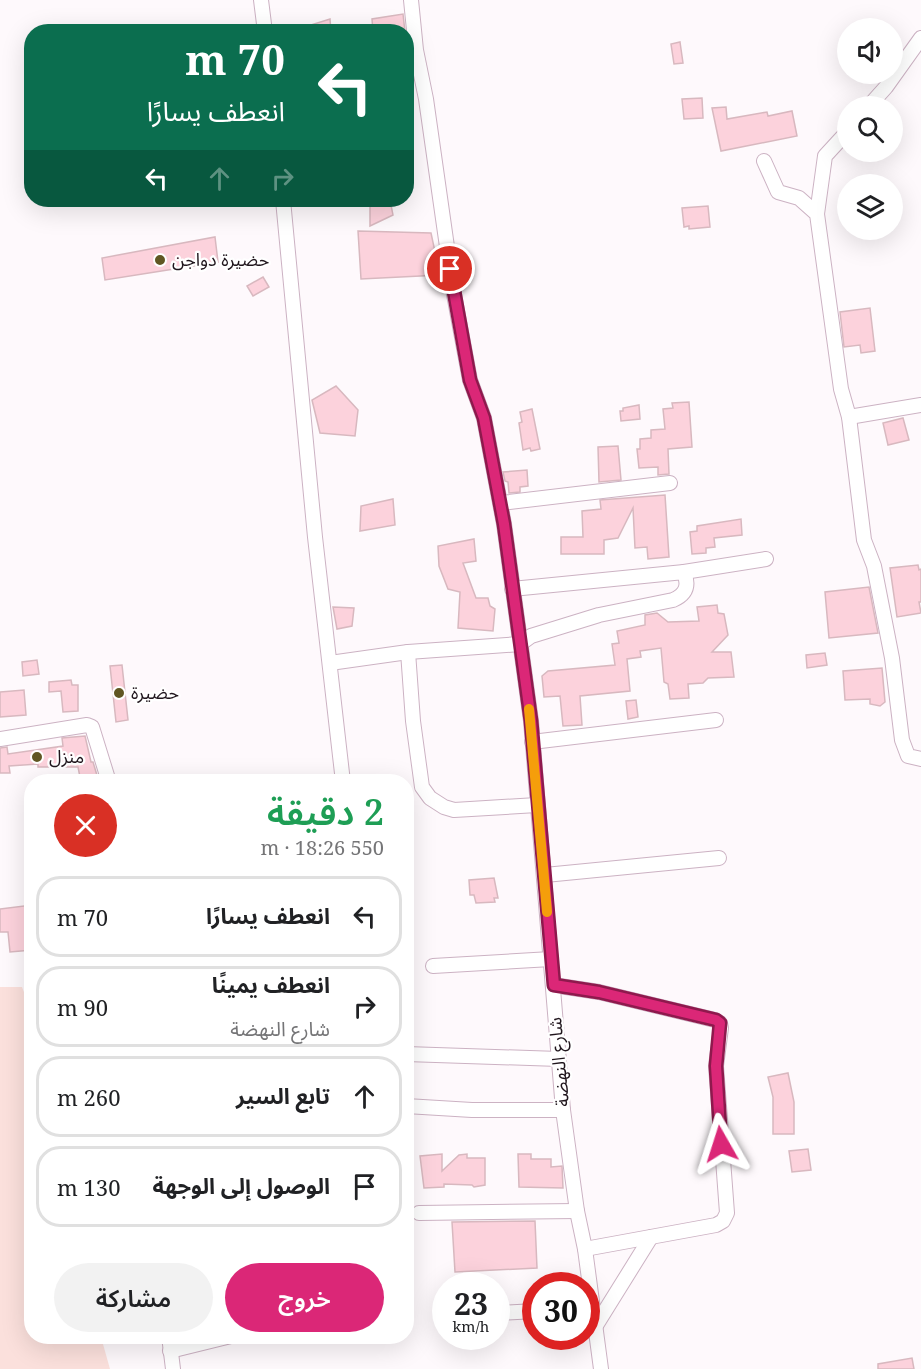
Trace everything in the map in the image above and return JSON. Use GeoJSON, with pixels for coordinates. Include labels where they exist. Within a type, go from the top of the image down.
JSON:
{"type":"FeatureCollection","features":[{"type":"Feature","properties":{"kind":"street"},"geometry":{"type":"LineString","coordinates":[[261,0],[264,24]]}},
{"type":"Feature","properties":{"kind":"street","name":"شارع النهضة"},"geometry":{"type":"LineString","coordinates":[[411,0],[413,24]]}},
{"type":"Feature","properties":{"kind":"street","name":"شارع النهضة"},"geometry":{"type":"LineString","coordinates":[[414,30],[453,288],[470,380],[484,418],[501,503],[532,742],[563,1110],[587,1272]]}},
{"type":"Feature","properties":{"kind":"street"},"geometry":{"type":"LineString","coordinates":[[878,96],[921,38]]}},
{"type":"Feature","properties":{"kind":"street"},"geometry":{"type":"LineString","coordinates":[[837,143],[825,156],[817,214],[842,389],[849,417],[864,540],[873,566],[892,658],[902,740],[908,756],[921,759]]}},
{"type":"Feature","properties":{"kind":"street"},"geometry":{"type":"LineString","coordinates":[[764,161],[778,192],[798,198],[817,214]]}},
{"type":"Feature","properties":{"kind":"street"},"geometry":{"type":"LineString","coordinates":[[284,207],[315,537],[342,774]]}},
{"type":"Feature","properties":{"kind":"street"},"geometry":{"type":"LineString","coordinates":[[849,417],[921,405]]}},
{"type":"Feature","properties":{"kind":"street"},"geometry":{"type":"LineString","coordinates":[[501,503],[670,483]]}},
{"type":"Feature","properties":{"kind":"street"},"geometry":{"type":"LineString","coordinates":[[512,589],[684,572],[766,559]]}},
{"type":"Feature","properties":{"kind":"street"},"geometry":{"type":"LineString","coordinates":[[330,663],[408,652],[520,644],[531,636],[599,615],[673,600],[682,596],[686,588],[687,580],[684,572]]}},
{"type":"Feature","properties":{"kind":"street"},"geometry":{"type":"LineString","coordinates":[[408,652],[413,721],[422,787],[430,798],[454,810],[537,805]]}},
{"type":"Feature","properties":{"kind":"street"},"geometry":{"type":"LineString","coordinates":[[532,742],[716,720]]}},
{"type":"Feature","properties":{"kind":"street"},"geometry":{"type":"LineString","coordinates":[[0,739],[87,725],[94,730],[107,774]]}},
{"type":"Feature","properties":{"kind":"street"},"geometry":{"type":"LineString","coordinates":[[545,875],[719,858]]}},
{"type":"Feature","properties":{"kind":"street"},"geometry":{"type":"LineString","coordinates":[[433,966],[550,959]]}},
{"type":"Feature","properties":{"kind":"street"},"geometry":{"type":"LineString","coordinates":[[554,985],[599,992],[716,1020],[720,1023],[716,1066],[727,1213],[723,1221],[716,1225],[585,1249]]}},
{"type":"Feature","properties":{"kind":"street"},"geometry":{"type":"LineString","coordinates":[[414,1054],[558,1059]]}},
{"type":"Feature","properties":{"kind":"street"},"geometry":{"type":"LineString","coordinates":[[414,1106],[472,1110],[563,1110]]}},
{"type":"Feature","properties":{"kind":"street"},"geometry":{"type":"LineString","coordinates":[[419,1213],[577,1211]]}},
{"type":"Feature","properties":{"kind":"street"},"geometry":{"type":"LineString","coordinates":[[600,1319],[651,1237]]}},
{"type":"Feature","properties":{"kind":"street"},"geometry":{"type":"LineString","coordinates":[[170,1344],[173,1369]]}},
{"type":"Feature","properties":{"kind":"street"},"geometry":{"type":"LineString","coordinates":[[170,1351],[198,1344]]}},
{"type":"Feature","properties":{"kind":"street","name":"شارع النهضة"},"geometry":{"type":"LineString","coordinates":[[598,1350],[601,1369]]}},
{"type":"Feature","properties":{"kind":"shaded area"},"geometry":{"type":"Polygon","coordinates":[[[0,987],[22,987],[24,992],[24,1344],[103,1344],[110,1369],[0,1369],[0,987]]]}},
{"type":"Feature","properties":{"kind":"building"},"geometry":{"type":"Polygon","coordinates":[[[403,14],[404,24],[372,24],[372,19],[403,14]]]}},
{"type":"Feature","properties":{"kind":"building"},"geometry":{"type":"Polygon","coordinates":[[[330,19],[330,24],[314,24],[330,19]]]}},
{"type":"Feature","properties":{"kind":"building"},"geometry":{"type":"Polygon","coordinates":[[[680,42],[683,63],[674,64],[671,44],[680,42]]]}},
{"type":"Feature","properties":{"kind":"building"},"geometry":{"type":"Polygon","coordinates":[[[702,98],[703,118],[684,119],[682,99],[702,98]]]}},
{"type":"Feature","properties":{"kind":"building"},"geometry":{"type":"Polygon","coordinates":[[[726,107],[727,119],[767,112],[768,116],[792,111],[797,136],[721,151],[712,108],[726,107]]]}},
{"type":"Feature","properties":{"kind":"building"},"geometry":{"type":"Polygon","coordinates":[[[708,206],[710,227],[689,229],[689,226],[684,227],[682,208],[708,206]]]}},
{"type":"Feature","properties":{"kind":"building"},"geometry":{"type":"Polygon","coordinates":[[[370,207],[391,207],[393,215],[370,226],[370,207]]]}},
{"type":"Feature","properties":{"kind":"building"},"geometry":{"type":"Polygon","coordinates":[[[358,231],[431,233],[440,275],[361,279],[358,231]]]}},
{"type":"Feature","properties":{"kind":"building","name":"حضيرة دواجن"},"geometry":{"type":"Polygon","coordinates":[[[215,237],[218,262],[105,280],[102,258],[215,237]]]}},
{"type":"Feature","properties":{"kind":"building"},"geometry":{"type":"Polygon","coordinates":[[[263,277],[269,287],[253,296],[247,286],[263,277]]]}},
{"type":"Feature","properties":{"kind":"building"},"geometry":{"type":"Polygon","coordinates":[[[870,308],[875,351],[861,353],[860,345],[844,347],[840,312],[870,308]]]}},
{"type":"Feature","properties":{"kind":"building"},"geometry":{"type":"Polygon","coordinates":[[[336,386],[358,410],[355,436],[320,433],[312,400],[336,386]]]}},
{"type":"Feature","properties":{"kind":"building"},"geometry":{"type":"Polygon","coordinates":[[[689,402],[692,447],[668,449],[669,474],[658,475],[658,467],[639,468],[637,449],[640,449],[640,439],[651,438],[651,430],[665,429],[663,409],[673,408],[672,403],[689,402]]]}},
{"type":"Feature","properties":{"kind":"building"},"geometry":{"type":"Polygon","coordinates":[[[639,405],[640,419],[621,421],[620,411],[623,411],[623,408],[639,405]]]}},
{"type":"Feature","properties":{"kind":"building"},"geometry":{"type":"Polygon","coordinates":[[[532,409],[540,449],[531,451],[530,448],[523,450],[519,423],[522,422],[520,412],[532,409]]]}},
{"type":"Feature","properties":{"kind":"building"},"geometry":{"type":"Polygon","coordinates":[[[903,418],[909,440],[888,445],[883,423],[903,418]]]}},
{"type":"Feature","properties":{"kind":"building"},"geometry":{"type":"Polygon","coordinates":[[[618,446],[621,480],[599,482],[598,447],[618,446]]]}},
{"type":"Feature","properties":{"kind":"building"},"geometry":{"type":"Polygon","coordinates":[[[527,470],[528,486],[520,487],[520,492],[509,493],[508,482],[505,481],[503,472],[527,470]]]}},
{"type":"Feature","properties":{"kind":"building"},"geometry":{"type":"Polygon","coordinates":[[[665,495],[669,557],[648,559],[647,547],[635,548],[633,508],[618,538],[604,540],[604,554],[561,554],[561,537],[583,537],[582,511],[601,509],[600,500],[665,495]]]}},
{"type":"Feature","properties":{"kind":"building"},"geometry":{"type":"Polygon","coordinates":[[[393,499],[395,525],[360,531],[361,506],[393,499]]]}},
{"type":"Feature","properties":{"kind":"building"},"geometry":{"type":"Polygon","coordinates":[[[741,519],[742,535],[714,538],[715,547],[706,548],[706,553],[692,554],[690,532],[697,531],[697,526],[741,519]]]}},
{"type":"Feature","properties":{"kind":"building"},"geometry":{"type":"Polygon","coordinates":[[[474,539],[476,561],[463,563],[476,598],[488,598],[490,606],[495,609],[493,631],[458,628],[460,592],[448,589],[439,566],[438,546],[474,539]]]}},
{"type":"Feature","properties":{"kind":"building"},"geometry":{"type":"Polygon","coordinates":[[[918,565],[919,570],[921,569],[921,602],[919,602],[921,613],[897,617],[890,568],[918,565]]]}},
{"type":"Feature","properties":{"kind":"building"},"geometry":{"type":"Polygon","coordinates":[[[869,587],[878,633],[829,638],[825,592],[869,587]]]}},
{"type":"Feature","properties":{"kind":"building"},"geometry":{"type":"Polygon","coordinates":[[[717,605],[718,613],[724,614],[728,635],[712,652],[731,652],[734,677],[708,678],[703,683],[688,684],[689,698],[670,699],[668,684],[664,682],[661,648],[640,651],[641,657],[627,659],[630,691],[580,696],[582,725],[563,726],[560,696],[544,697],[542,676],[548,671],[615,665],[612,644],[619,643],[617,631],[645,625],[645,615],[657,613],[668,622],[699,621],[697,607],[717,605]]]}},
{"type":"Feature","properties":{"kind":"building"},"geometry":{"type":"Polygon","coordinates":[[[333,607],[354,608],[352,626],[337,629],[333,607]]]}},
{"type":"Feature","properties":{"kind":"building"},"geometry":{"type":"Polygon","coordinates":[[[825,653],[827,665],[807,668],[806,655],[825,653]]]}},
{"type":"Feature","properties":{"kind":"building"},"geometry":{"type":"Polygon","coordinates":[[[37,660],[39,674],[23,676],[22,662],[37,660]]]}},
{"type":"Feature","properties":{"kind":"building","name":"حضيرة"},"geometry":{"type":"Polygon","coordinates":[[[122,665],[128,720],[116,722],[110,666],[122,665]]]}},
{"type":"Feature","properties":{"kind":"building"},"geometry":{"type":"Polygon","coordinates":[[[882,668],[885,702],[880,706],[870,704],[870,699],[845,700],[843,671],[882,668]]]}},
{"type":"Feature","properties":{"kind":"building"},"geometry":{"type":"Polygon","coordinates":[[[71,680],[72,685],[78,685],[78,711],[63,712],[61,691],[49,692],[49,682],[71,680]]]}},
{"type":"Feature","properties":{"kind":"building"},"geometry":{"type":"Polygon","coordinates":[[[24,690],[26,715],[0,717],[0,692],[24,690]]]}},
{"type":"Feature","properties":{"kind":"building"},"geometry":{"type":"Polygon","coordinates":[[[636,700],[638,717],[628,719],[626,701],[636,700]]]}},
{"type":"Feature","properties":{"kind":"building"},"geometry":{"type":"Polygon","coordinates":[[[85,736],[91,762],[93,762],[97,774],[79,774],[78,767],[38,767],[38,764],[9,766],[10,773],[0,773],[0,748],[7,747],[8,754],[63,746],[62,738],[85,736]]]}},
{"type":"Feature","properties":{"kind":"building"},"geometry":{"type":"Polygon","coordinates":[[[494,878],[498,898],[494,898],[495,902],[476,903],[474,895],[470,895],[469,880],[494,878]]]}},
{"type":"Feature","properties":{"kind":"building"},"geometry":{"type":"Polygon","coordinates":[[[24,906],[24,951],[10,952],[8,932],[0,932],[0,909],[24,906]]]}},
{"type":"Feature","properties":{"kind":"building"},"geometry":{"type":"Polygon","coordinates":[[[788,1073],[794,1102],[794,1134],[773,1134],[773,1097],[768,1077],[788,1073]]]}},
{"type":"Feature","properties":{"kind":"building"},"geometry":{"type":"Polygon","coordinates":[[[808,1149],[811,1170],[792,1172],[789,1151],[808,1149]]]}},
{"type":"Feature","properties":{"kind":"building"},"geometry":{"type":"Polygon","coordinates":[[[442,1154],[442,1171],[459,1155],[467,1154],[467,1158],[485,1158],[485,1185],[474,1187],[444,1184],[444,1187],[424,1188],[420,1156],[442,1154]]]}},
{"type":"Feature","properties":{"kind":"building"},"geometry":{"type":"Polygon","coordinates":[[[518,1154],[531,1154],[531,1159],[551,1159],[551,1167],[562,1166],[563,1188],[519,1187],[518,1154]]]}},
{"type":"Feature","properties":{"kind":"building"},"geometry":{"type":"Polygon","coordinates":[[[535,1221],[537,1268],[455,1272],[452,1222],[535,1221]]]}},
{"type":"Feature","properties":{"kind":"building"},"geometry":{"type":"Polygon","coordinates":[[[912,1358],[914,1369],[878,1369],[878,1364],[912,1358]]]}},
{"type":"Feature","properties":{"kind":"slow traffic"},"geometry":{"type":"LineString","coordinates":[[529,709],[547,912]]}},
{"type":"Feature","properties":{"kind":"place","name":"حضيرة دواجن"},"geometry":{"type":"Point","coordinates":[160,260]}},
{"type":"Feature","properties":{"kind":"place","name":"حضيرة"},"geometry":{"type":"Point","coordinates":[119,693]}},
{"type":"Feature","properties":{"kind":"place","name":"منزل"},"geometry":{"type":"Point","coordinates":[37,757]}},
{"type":"Feature","properties":{"kind":"route"},"geometry":{"type":"LineString","coordinates":[[450,269],[470,380],[484,418],[501,503],[531,721],[554,985],[599,992],[716,1020],[720,1023],[716,1066],[721,1144]]}}]}
